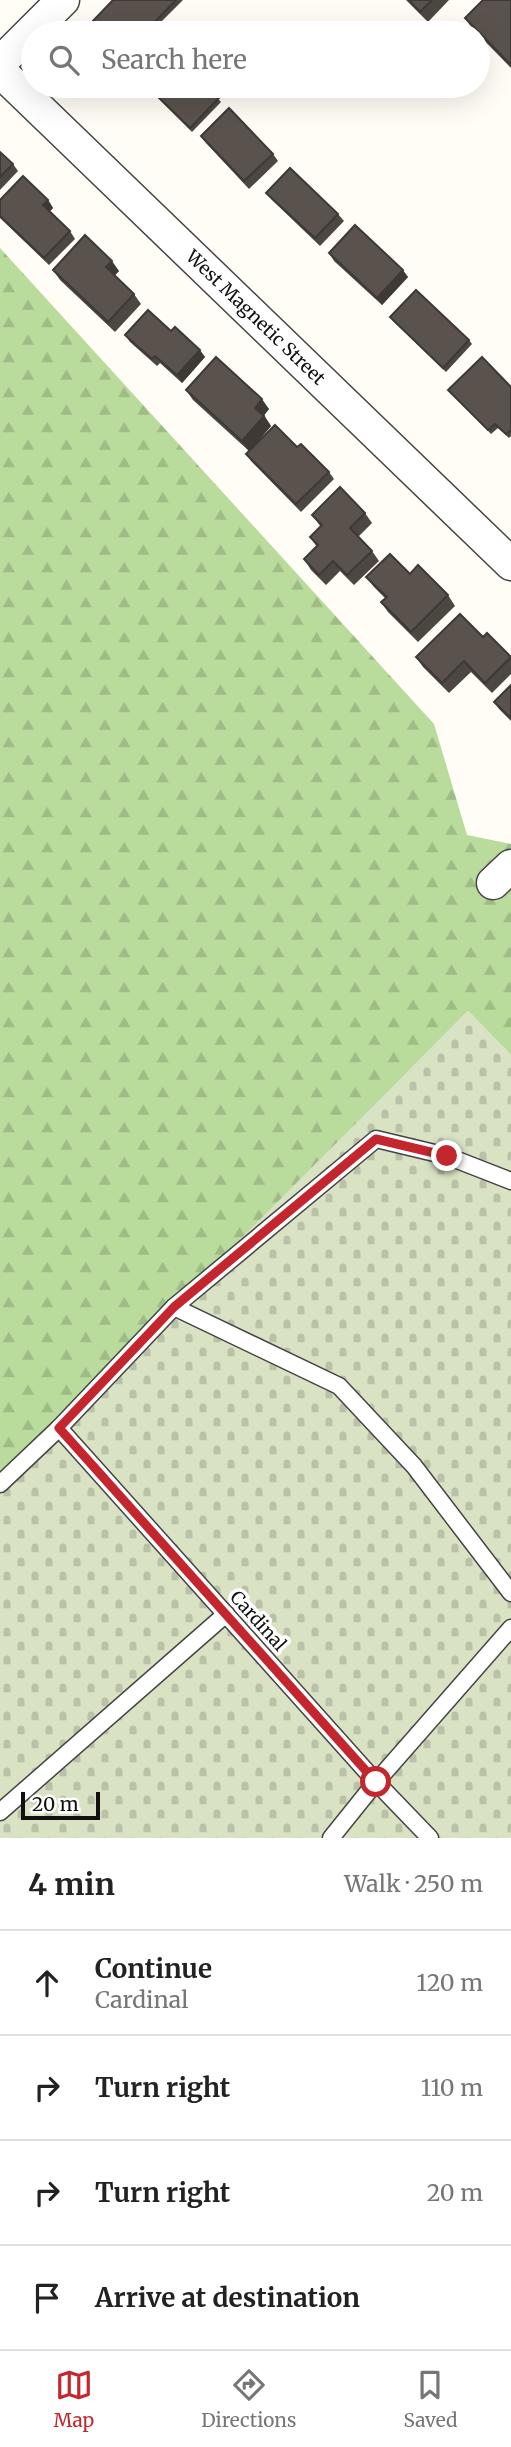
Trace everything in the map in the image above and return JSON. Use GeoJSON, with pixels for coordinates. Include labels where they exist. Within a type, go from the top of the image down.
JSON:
{"type":"FeatureCollection","features":[{"type":"Feature","properties":{"kind":"street"},"geometry":{"type":"LineString","coordinates":[[42,21],[63,0]]}},
{"type":"Feature","properties":{"kind":"street"},"geometry":{"type":"LineString","coordinates":[[0,63],[21,42]]}},
{"type":"Feature","properties":{"kind":"street","name":"West Magnetic Street"},"geometry":{"type":"LineString","coordinates":[[0,71],[21,91]]}},
{"type":"Feature","properties":{"kind":"street","name":"West Magnetic Street"},"geometry":{"type":"LineString","coordinates":[[28,98],[511,565]]}},
{"type":"Feature","properties":{"kind":"lane"},"geometry":{"type":"LineString","coordinates":[[0,1484],[59,1428],[174,1307],[376,1139],[447,1156],[511,1181]]}},
{"type":"Feature","properties":{"kind":"lane"},"geometry":{"type":"LineString","coordinates":[[174,1307],[339,1386],[414,1466],[511,1593]]}},
{"type":"Feature","properties":{"kind":"lane","name":"Cardinal"},"geometry":{"type":"LineString","coordinates":[[59,1428],[376,1782],[430,1838]]}},
{"type":"Feature","properties":{"kind":"lane"},"geometry":{"type":"LineString","coordinates":[[0,1812],[226,1614]]}},
{"type":"Feature","properties":{"kind":"lane"},"geometry":{"type":"LineString","coordinates":[[331,1838],[376,1782],[511,1628]]}},
{"type":"Feature","properties":{"kind":"green space"},"geometry":{"type":"Polygon","coordinates":[[[0,248],[434,724],[467,835],[511,844],[511,1055],[468,1011],[0,1484],[0,248]]]}},
{"type":"Feature","properties":{"kind":"green space"},"geometry":{"type":"Polygon","coordinates":[[[468,1011],[511,1055],[511,1838],[0,1838],[0,1480],[468,1011]]]}},
{"type":"Feature","properties":{"kind":"building"},"geometry":{"type":"Polygon","coordinates":[[[113,0],[176,0],[156,21],[93,21],[113,0]]]}},
{"type":"Feature","properties":{"kind":"building"},"geometry":{"type":"Polygon","coordinates":[[[409,0],[432,0],[420,12],[409,0]]]}},
{"type":"Feature","properties":{"kind":"building"},"geometry":{"type":"Polygon","coordinates":[[[483,0],[511,0],[511,65],[490,44],[490,21],[468,21],[465,18],[483,0]]]}},
{"type":"Feature","properties":{"kind":"building"},"geometry":{"type":"Polygon","coordinates":[[[159,98],[219,98],[190,128],[159,98]]]}},
{"type":"Feature","properties":{"kind":"building"},"geometry":{"type":"Polygon","coordinates":[[[229,108],[273,154],[244,181],[201,136],[229,108]]]}},
{"type":"Feature","properties":{"kind":"building"},"geometry":{"type":"Polygon","coordinates":[[[0,152],[13,164],[0,177],[0,152]]]}},
{"type":"Feature","properties":{"kind":"building"},"geometry":{"type":"Polygon","coordinates":[[[290,168],[338,214],[315,238],[266,193],[290,168]]]}},
{"type":"Feature","properties":{"kind":"building"},"geometry":{"type":"Polygon","coordinates":[[[23,176],[48,200],[43,205],[70,231],[44,258],[0,216],[0,200],[23,176]]]}},
{"type":"Feature","properties":{"kind":"building"},"geometry":{"type":"Polygon","coordinates":[[[355,225],[403,270],[377,298],[329,253],[355,225]]]}},
{"type":"Feature","properties":{"kind":"building"},"geometry":{"type":"Polygon","coordinates":[[[85,235],[112,261],[106,267],[134,294],[108,322],[53,270],[85,235]]]}},
{"type":"Feature","properties":{"kind":"building"},"geometry":{"type":"Polygon","coordinates":[[[416,290],[469,340],[443,368],[390,317],[416,290]]]}},
{"type":"Feature","properties":{"kind":"building"},"geometry":{"type":"Polygon","coordinates":[[[148,310],[171,331],[175,327],[200,350],[177,375],[155,356],[152,359],[125,335],[148,310]]]}},
{"type":"Feature","properties":{"kind":"building"},"geometry":{"type":"Polygon","coordinates":[[[216,357],[262,399],[255,408],[264,416],[242,441],[186,390],[216,357]]]}},
{"type":"Feature","properties":{"kind":"building"},"geometry":{"type":"Polygon","coordinates":[[[482,357],[511,387],[511,430],[506,434],[495,424],[488,430],[448,390],[482,357]]]}},
{"type":"Feature","properties":{"kind":"building"},"geometry":{"type":"Polygon","coordinates":[[[275,425],[297,447],[301,444],[329,472],[296,504],[246,454],[275,425]]]}},
{"type":"Feature","properties":{"kind":"building"},"geometry":{"type":"Polygon","coordinates":[[[340,487],[365,513],[350,528],[372,551],[347,575],[333,561],[319,575],[304,559],[318,545],[310,537],[322,525],[312,515],[340,487]]]}},
{"type":"Feature","properties":{"kind":"building"},"geometry":{"type":"Polygon","coordinates":[[[390,554],[410,574],[418,565],[448,595],[411,632],[381,602],[387,597],[366,577],[390,554]]]}},
{"type":"Feature","properties":{"kind":"building"},"geometry":{"type":"Polygon","coordinates":[[[460,614],[483,637],[487,633],[511,657],[485,683],[464,661],[442,683],[416,657],[460,614]]]}},
{"type":"Feature","properties":{"kind":"building"},"geometry":{"type":"Polygon","coordinates":[[[511,685],[511,718],[494,702],[511,685]]]}},
{"type":"Feature","properties":{"kind":"route"},"geometry":{"type":"LineString","coordinates":[[376,1782],[59,1428],[174,1307],[376,1139],[447,1156]]}}]}
